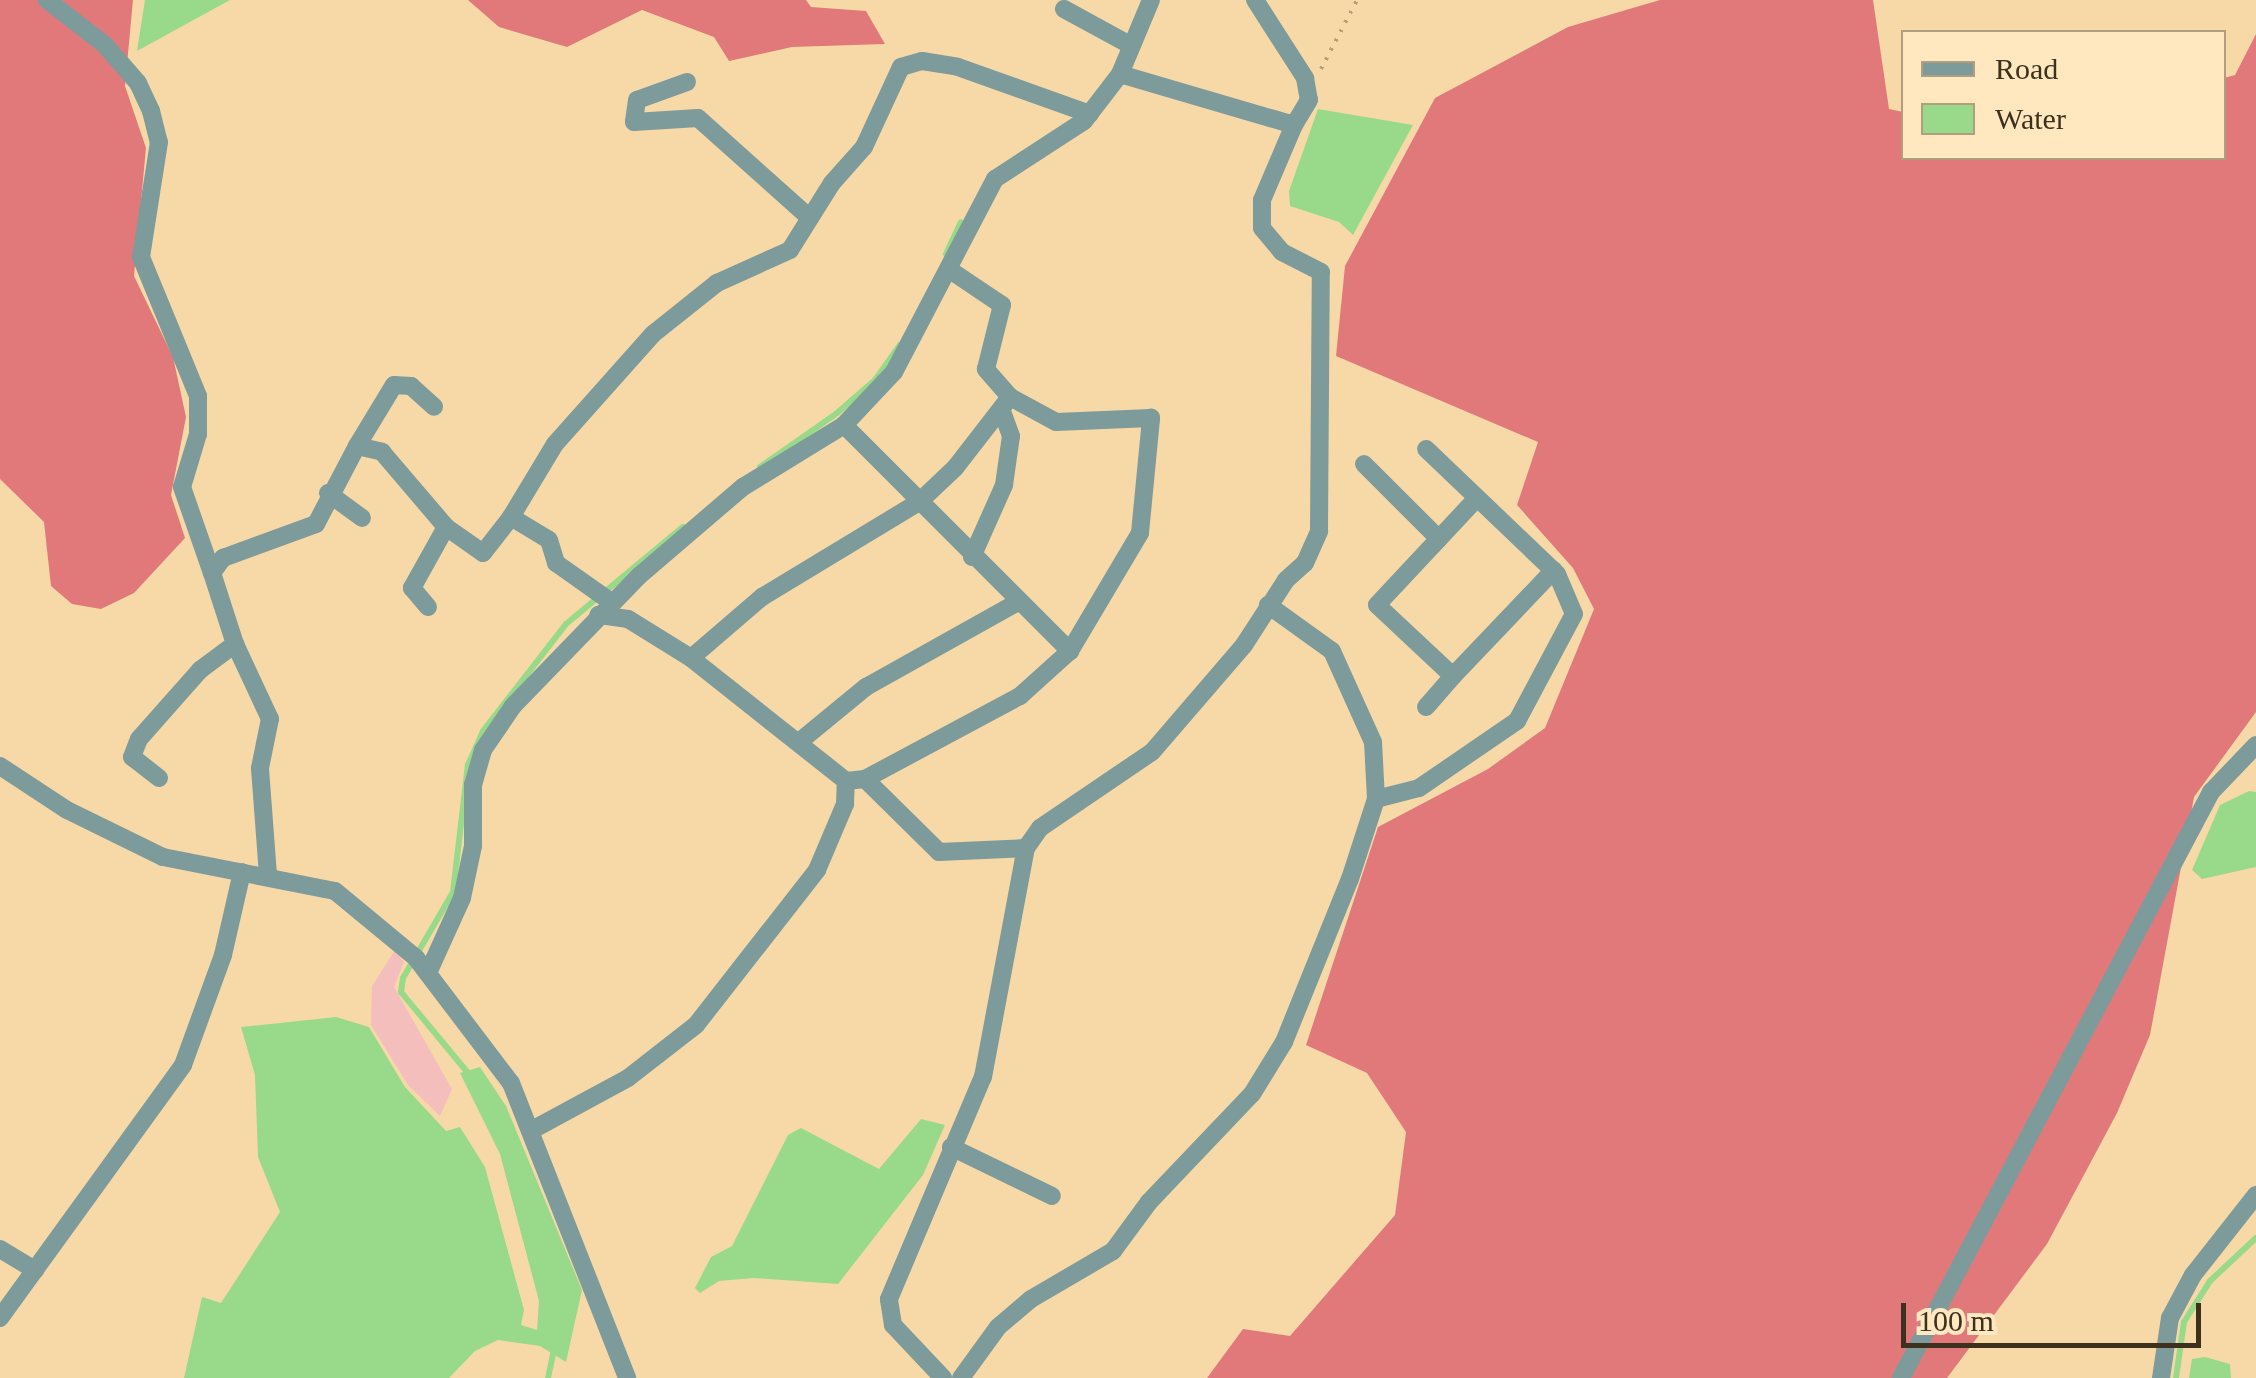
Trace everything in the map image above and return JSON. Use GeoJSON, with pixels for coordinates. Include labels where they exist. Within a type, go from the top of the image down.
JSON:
{"type":"FeatureCollection","features":[{"type":"Feature","properties":{"kind":"street"},"geometry":{"type":"LineString","coordinates":[[46,0],[105,45],[138,83],[151,111],[158,142],[140,257],[198,396],[198,434],[182,487],[235,644],[270,719],[260,768],[268,875]]}},
{"type":"Feature","properties":{"kind":"street"},"geometry":{"type":"LineString","coordinates":[[428,973],[462,898],[473,846],[472,785],[483,750],[513,706],[604,609],[743,487],[844,425],[894,372],[995,179],[1090,114],[1120,74],[1151,0]]}},
{"type":"Feature","properties":{"kind":"street"},"geometry":{"type":"LineString","coordinates":[[943,1378],[893,1325],[889,1299],[983,1077],[1026,848],[1040,828],[1152,752],[1216,682],[1268,605],[1306,563],[1322,503],[1321,272],[1282,252],[1262,228],[1262,200],[1308,96],[1304,78],[1254,0]]}},
{"type":"Feature","properties":{"kind":"street"},"geometry":{"type":"LineString","coordinates":[[1064,10],[1132,46]]}},
{"type":"Feature","properties":{"kind":"street"},"geometry":{"type":"LineString","coordinates":[[357,446],[382,452],[446,526],[483,553],[511,518],[555,444],[617,369],[717,283],[790,250],[864,147],[901,67],[922,61],[958,67],[1090,114]]}},
{"type":"Feature","properties":{"kind":"street"},"geometry":{"type":"LineString","coordinates":[[1120,74],[1294,124]]}},
{"type":"Feature","properties":{"kind":"street"},"geometry":{"type":"LineString","coordinates":[[687,82],[637,100],[634,122],[698,118],[810,218]]}},
{"type":"Feature","properties":{"kind":"street"},"geometry":{"type":"LineString","coordinates":[[950,270],[1002,304],[986,370],[1006,403],[1011,436],[1004,485],[972,557]]}},
{"type":"Feature","properties":{"kind":"street"},"geometry":{"type":"LineString","coordinates":[[212,573],[223,558],[316,524],[328,493],[394,385],[411,386],[434,408]]}},
{"type":"Feature","properties":{"kind":"street"},"geometry":{"type":"LineString","coordinates":[[511,518],[549,540],[556,563],[604,609],[691,658],[846,781],[866,779],[1020,696],[1070,651],[1140,533],[1150,418],[1056,422],[1006,403]]}},
{"type":"Feature","properties":{"kind":"street"},"geometry":{"type":"LineString","coordinates":[[691,658],[762,596],[918,502],[955,468],[1006,403]]}},
{"type":"Feature","properties":{"kind":"street"},"geometry":{"type":"LineString","coordinates":[[844,425],[1016,603],[1070,651]]}},
{"type":"Feature","properties":{"kind":"street"},"geometry":{"type":"LineString","coordinates":[[1376,799],[1418,788],[1517,721],[1574,614],[1554,570],[1426,449]]}},
{"type":"Feature","properties":{"kind":"street"},"geometry":{"type":"LineString","coordinates":[[1364,464],[1439,539]]}},
{"type":"Feature","properties":{"kind":"street"},"geometry":{"type":"LineString","coordinates":[[328,493],[362,518]]}},
{"type":"Feature","properties":{"kind":"street"},"geometry":{"type":"LineString","coordinates":[[1453,676],[1376,604],[1477,498]]}},
{"type":"Feature","properties":{"kind":"street"},"geometry":{"type":"LineString","coordinates":[[428,607],[412,588],[446,526]]}},
{"type":"Feature","properties":{"kind":"street"},"geometry":{"type":"LineString","coordinates":[[1426,707],[1554,570]]}},
{"type":"Feature","properties":{"kind":"street"},"geometry":{"type":"LineString","coordinates":[[799,742],[866,687],[1016,603]]}},
{"type":"Feature","properties":{"kind":"street"},"geometry":{"type":"LineString","coordinates":[[961,1378],[998,1327],[1031,1298],[1113,1251],[1149,1202],[1252,1094],[1284,1042],[1376,799],[1373,742],[1332,652],[1268,605]]}},
{"type":"Feature","properties":{"kind":"street"},"geometry":{"type":"LineString","coordinates":[[159,778],[132,757],[138,739],[200,670],[235,644]]}},
{"type":"Feature","properties":{"kind":"street"},"geometry":{"type":"LineString","coordinates":[[1900,1378],[2211,792],[2256,744]]}},
{"type":"Feature","properties":{"kind":"street"},"geometry":{"type":"LineString","coordinates":[[0,766],[124,840],[163,857],[268,875],[354,902],[428,973],[490,1050],[532,1130],[627,1378]]}},
{"type":"Feature","properties":{"kind":"street"},"geometry":{"type":"LineString","coordinates":[[866,779],[939,852],[1026,848]]}},
{"type":"Feature","properties":{"kind":"street"},"geometry":{"type":"LineString","coordinates":[[532,1130],[628,1078],[696,1025],[817,870],[845,804],[846,781]]}},
{"type":"Feature","properties":{"kind":"street"},"geometry":{"type":"LineString","coordinates":[[0,1318],[182,1066],[224,955],[242,872]]}},
{"type":"Feature","properties":{"kind":"street"},"geometry":{"type":"LineString","coordinates":[[951,1147],[1052,1196]]}},
{"type":"Feature","properties":{"kind":"street"},"geometry":{"type":"LineString","coordinates":[[2161,1378],[2170,1318],[2193,1275],[2256,1195]]}},
{"type":"Feature","properties":{"kind":"street"},"geometry":{"type":"LineString","coordinates":[[0,1248],[35,1270]]}},
{"type":"Feature","properties":{"kind":"path"},"geometry":{"type":"LineString","coordinates":[[1308,96],[1358,0]]}},
{"type":"Feature","properties":{"kind":"shaded area"},"geometry":{"type":"Polygon","coordinates":[[[0,0],[133,0],[125,86],[146,148],[134,276],[173,357],[186,417],[171,495],[185,538],[134,593],[101,609],[72,604],[51,586],[44,522],[0,479],[0,0]]]}},
{"type":"Feature","properties":{"kind":"shaded area"},"geometry":{"type":"Polygon","coordinates":[[[468,0],[806,0],[811,7],[866,11],[885,44],[792,47],[729,61],[714,37],[642,10],[567,47],[499,27],[468,0]]]}},
{"type":"Feature","properties":{"kind":"shaded area"},"geometry":{"type":"Polygon","coordinates":[[[1660,0],[1873,0],[1889,109],[1901,112],[1901,160],[2226,160],[2226,77],[2235,75],[2256,34],[2256,712],[2194,797],[2150,1035],[2117,1113],[2047,1244],[1947,1378],[1207,1378],[1243,1329],[1290,1336],[1395,1215],[1406,1132],[1367,1073],[1306,1045],[1378,827],[1488,769],[1545,728],[1594,609],[1573,568],[1517,505],[1538,442],[1336,356],[1345,266],[1435,98],[1568,27],[1660,0]]]}},
{"type":"Feature","properties":{"kind":"shaded area"},"geometry":{"type":"Polygon","coordinates":[[[395,950],[404,962],[394,987],[452,1089],[440,1116],[408,1085],[371,1025],[372,986],[395,950]]]}},
{"type":"Feature","properties":{"kind":"water"},"geometry":{"type":"Polygon","coordinates":[[[145,0],[230,0],[137,51],[145,0]]]}},
{"type":"Feature","properties":{"kind":"water"},"geometry":{"type":"Polygon","coordinates":[[[1318,109],[1413,125],[1353,235],[1339,222],[1290,206],[1289,191],[1318,109]]]}},
{"type":"Feature","properties":{"kind":"water"},"geometry":{"type":"Polygon","coordinates":[[[2249,791],[2256,792],[2256,867],[2202,879],[2192,870],[2220,805],[2249,791]]]}},
{"type":"Feature","properties":{"kind":"water"},"geometry":{"type":"Polygon","coordinates":[[[336,1017],[369,1027],[405,1087],[446,1131],[460,1127],[485,1167],[524,1310],[521,1325],[537,1330],[539,1301],[500,1154],[460,1073],[480,1067],[506,1106],[582,1290],[566,1362],[540,1346],[498,1340],[475,1351],[449,1378],[184,1378],[202,1297],[221,1303],[280,1212],[258,1157],[255,1075],[241,1027],[336,1017]]]}},
{"type":"Feature","properties":{"kind":"water"},"geometry":{"type":"Polygon","coordinates":[[[921,1119],[945,1125],[923,1175],[838,1284],[754,1278],[719,1281],[700,1293],[695,1288],[711,1257],[732,1246],[788,1135],[801,1128],[879,1169],[921,1119]]]}},
{"type":"Feature","properties":{"kind":"water"},"geometry":{"type":"Polygon","coordinates":[[[2205,1357],[2230,1364],[2231,1378],[2189,1378],[2192,1359],[2205,1357]]]}},
{"type":"Feature","properties":{"kind":"waterway"},"geometry":{"type":"LineString","coordinates":[[946,254],[961,222]]}},
{"type":"Feature","properties":{"kind":"waterway"},"geometry":{"type":"LineString","coordinates":[[760,467],[837,413],[875,380],[900,345]]}},
{"type":"Feature","properties":{"kind":"waterway"},"geometry":{"type":"LineString","coordinates":[[468,1073],[401,992],[403,978],[453,892],[468,765],[483,731],[566,624],[683,527]]}},
{"type":"Feature","properties":{"kind":"waterway"},"geometry":{"type":"LineString","coordinates":[[2176,1378],[2184,1322],[2210,1281],[2256,1238]]}},
{"type":"Feature","properties":{"kind":"waterway"},"geometry":{"type":"LineString","coordinates":[[548,1378],[554,1350]]}}]}
